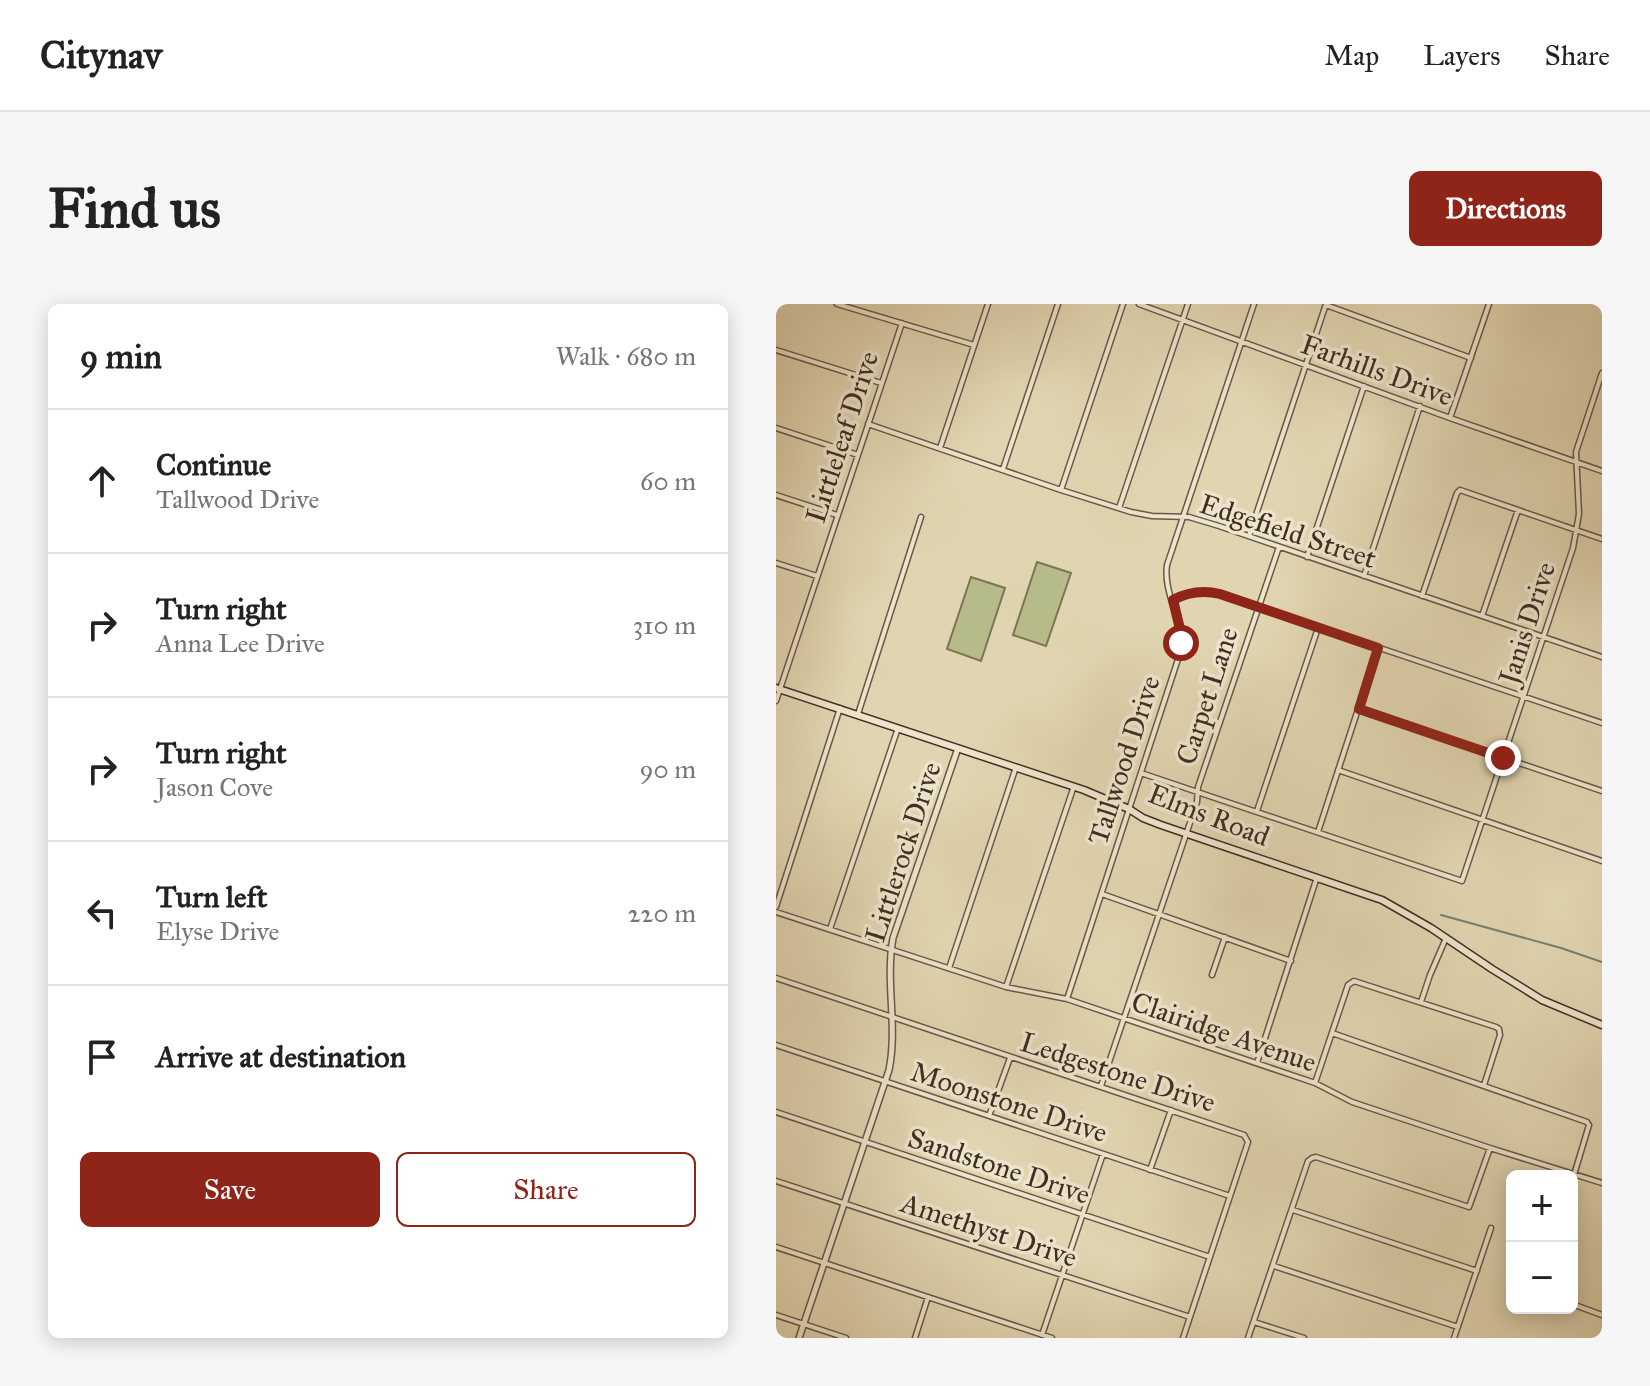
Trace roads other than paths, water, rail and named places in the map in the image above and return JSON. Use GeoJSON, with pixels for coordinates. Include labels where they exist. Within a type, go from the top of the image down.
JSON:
{"type":"FeatureCollection","features":[{"type":"Feature","properties":{"kind":"main road","name":"Elms Road"},"geometry":{"type":"LineString","coordinates":[[778,688],[1074,786],[1143,818],[1382,900],[1542,1000],[1602,1025]]}},
{"type":"Feature","properties":{"kind":"street"},"geometry":{"type":"LineString","coordinates":[[837,304],[974,345]]}},
{"type":"Feature","properties":{"kind":"street"},"geometry":{"type":"LineString","coordinates":[[940,448],[988,304]]}},
{"type":"Feature","properties":{"kind":"street"},"geometry":{"type":"LineString","coordinates":[[1061,490],[1123,304]]}},
{"type":"Feature","properties":{"kind":"street","name":"Farhills Drive"},"geometry":{"type":"LineString","coordinates":[[1139,304],[1602,471]]}},
{"type":"Feature","properties":{"kind":"street"},"geometry":{"type":"LineString","coordinates":[[1119,508],[1188,304]]}},
{"type":"Feature","properties":{"kind":"street","name":"Tallwood Drive"},"geometry":{"type":"LineString","coordinates":[[1067,999],[1181,650],[1180,629],[1166,573],[1254,304]]}},
{"type":"Feature","properties":{"kind":"street"},"geometry":{"type":"LineString","coordinates":[[1249,536],[1326,304],[1471,358]]}},
{"type":"Feature","properties":{"kind":"street"},"geometry":{"type":"LineString","coordinates":[[1450,418],[1489,304]]}},
{"type":"Feature","properties":{"kind":"street"},"geometry":{"type":"LineString","coordinates":[[1003,470],[1056,305]]}},
{"type":"Feature","properties":{"kind":"street","name":"Littleleaf Drive"},"geometry":{"type":"LineString","coordinates":[[776,701],[902,323]]}},
{"type":"Feature","properties":{"kind":"street"},"geometry":{"type":"LineString","coordinates":[[776,350],[881,383]]}},
{"type":"Feature","properties":{"kind":"street","name":"Janis Drive"},"geometry":{"type":"LineString","coordinates":[[1318,833],[1462,881],[1577,530],[1578,443],[1602,373]]}},
{"type":"Feature","properties":{"kind":"street"},"geometry":{"type":"LineString","coordinates":[[1307,557],[1364,386]]}},
{"type":"Feature","properties":{"kind":"street"},"geometry":{"type":"LineString","coordinates":[[1592,401],[1602,404]]}},
{"type":"Feature","properties":{"kind":"street"},"geometry":{"type":"LineString","coordinates":[[1364,576],[1420,406]]}},
{"type":"Feature","properties":{"kind":"street","name":"Edgefield Street"},"geometry":{"type":"LineString","coordinates":[[868,424],[1119,508],[1141,514],[1200,520],[1602,657]]}},
{"type":"Feature","properties":{"kind":"street"},"geometry":{"type":"LineString","coordinates":[[776,428],[858,455]]}},
{"type":"Feature","properties":{"kind":"street"},"geometry":{"type":"LineString","coordinates":[[1422,596],[1457,491],[1463,490],[1602,539]]}},
{"type":"Feature","properties":{"kind":"street"},"geometry":{"type":"LineString","coordinates":[[776,495],[837,515]]}},
{"type":"Feature","properties":{"kind":"street"},"geometry":{"type":"LineString","coordinates":[[1482,616],[1518,510]]}},
{"type":"Feature","properties":{"kind":"street"},"geometry":{"type":"LineString","coordinates":[[858,714],[921,517]]}},
{"type":"Feature","properties":{"kind":"street","name":"Carpet Lane"},"geometry":{"type":"LineString","coordinates":[[1101,1086],[1187,834],[1279,547]]}},
{"type":"Feature","properties":{"kind":"street"},"geometry":{"type":"LineString","coordinates":[[776,563],[817,576]]}},
{"type":"Feature","properties":{"kind":"street"},"geometry":{"type":"LineString","coordinates":[[1173,600],[1188,593],[1212,592],[1602,723]]}},
{"type":"Feature","properties":{"kind":"street"},"geometry":{"type":"LineString","coordinates":[[1257,812],[1318,628]]}},
{"type":"Feature","properties":{"kind":"street"},"geometry":{"type":"LineString","coordinates":[[1141,773],[1318,833],[1378,648]]}},
{"type":"Feature","properties":{"kind":"street"},"geometry":{"type":"LineString","coordinates":[[840,708],[776,909],[830,929],[898,728]]}},
{"type":"Feature","properties":{"kind":"street"},"geometry":{"type":"LineString","coordinates":[[1359,709],[1602,791]]}},
{"type":"Feature","properties":{"kind":"street","name":"Littlerock Drive"},"geometry":{"type":"LineString","coordinates":[[799,1338],[885,1081],[892,1052],[890,979],[896,926],[958,748]]}},
{"type":"Feature","properties":{"kind":"street"},"geometry":{"type":"LineString","coordinates":[[949,968],[1016,767]]}},
{"type":"Feature","properties":{"kind":"street"},"geometry":{"type":"LineString","coordinates":[[1338,770],[1602,861]]}},
{"type":"Feature","properties":{"kind":"street"},"geometry":{"type":"LineString","coordinates":[[1006,987],[1074,786]]}},
{"type":"Feature","properties":{"kind":"street"},"geometry":{"type":"LineString","coordinates":[[1257,1063],[1317,877]]}},
{"type":"Feature","properties":{"kind":"street"},"geometry":{"type":"LineString","coordinates":[[1102,894],[1291,961]]}},
{"type":"Feature","properties":{"kind":"street","name":"Clairidge Avenue"},"geometry":{"type":"LineString","coordinates":[[830,929],[1006,987],[1067,999],[1315,1083],[1352,1102],[1558,1170]]}},
{"type":"Feature","properties":{"kind":"street"},"geometry":{"type":"LineString","coordinates":[[1212,975],[1225,937]]}},
{"type":"Feature","properties":{"kind":"street"},"geometry":{"type":"LineString","coordinates":[[1421,1002],[1446,938]]}},
{"type":"Feature","properties":{"kind":"street","name":"Ledgestone Drive"},"geometry":{"type":"LineString","coordinates":[[776,978],[1244,1135],[1248,1142],[1183,1338]]}},
{"type":"Feature","properties":{"kind":"street"},"geometry":{"type":"LineString","coordinates":[[1315,1083],[1348,985],[1353,981],[1496,1027],[1500,1032],[1484,1085]]}},
{"type":"Feature","properties":{"kind":"street"},"geometry":{"type":"LineString","coordinates":[[1332,1033],[1588,1123],[1575,1170]]}},
{"type":"Feature","properties":{"kind":"street","name":"Moonstone Drive"},"geometry":{"type":"LineString","coordinates":[[776,1045],[1230,1196]]}},
{"type":"Feature","properties":{"kind":"street"},"geometry":{"type":"LineString","coordinates":[[989,1116],[1010,1057]]}},
{"type":"Feature","properties":{"kind":"street"},"geometry":{"type":"LineString","coordinates":[[1150,1170],[1171,1110]]}},
{"type":"Feature","properties":{"kind":"street","name":"Sandstone Drive"},"geometry":{"type":"LineString","coordinates":[[776,1112],[1210,1257]]}},
{"type":"Feature","properties":{"kind":"street"},"geometry":{"type":"LineString","coordinates":[[1248,1338],[1308,1161],[1316,1157],[1469,1207],[1490,1148]]}},
{"type":"Feature","properties":{"kind":"street"},"geometry":{"type":"LineString","coordinates":[[1042,1335],[1103,1154]]}},
{"type":"Feature","properties":{"kind":"street","name":"Clairidge Avenue"},"geometry":{"type":"LineString","coordinates":[[1578,1176],[1602,1183]]}},
{"type":"Feature","properties":{"kind":"street","name":"Amethyst Drive"},"geometry":{"type":"LineString","coordinates":[[776,1181],[1190,1317]]}},
{"type":"Feature","properties":{"kind":"street"},"geometry":{"type":"LineString","coordinates":[[1293,1210],[1477,1271]]}},
{"type":"Feature","properties":{"kind":"street"},"geometry":{"type":"LineString","coordinates":[[1454,1338],[1491,1228]]}},
{"type":"Feature","properties":{"kind":"street"},"geometry":{"type":"LineString","coordinates":[[776,1247],[1052,1338]]}},
{"type":"Feature","properties":{"kind":"street"},"geometry":{"type":"LineString","coordinates":[[1274,1266],[1458,1327]]}},
{"type":"Feature","properties":{"kind":"street"},"geometry":{"type":"LineString","coordinates":[[915,1338],[928,1297]]}},
{"type":"Feature","properties":{"kind":"street"},"geometry":{"type":"LineString","coordinates":[[1578,1306],[1602,1315]]}},
{"type":"Feature","properties":{"kind":"street"},"geometry":{"type":"LineString","coordinates":[[776,1315],[846,1338]]}},
{"type":"Feature","properties":{"kind":"street"},"geometry":{"type":"LineString","coordinates":[[1254,1322],[1304,1338]]}},
{"type":"Feature","properties":{"kind":"waterway"},"geometry":{"type":"LineString","coordinates":[[1441,915],[1602,962]]}}]}
